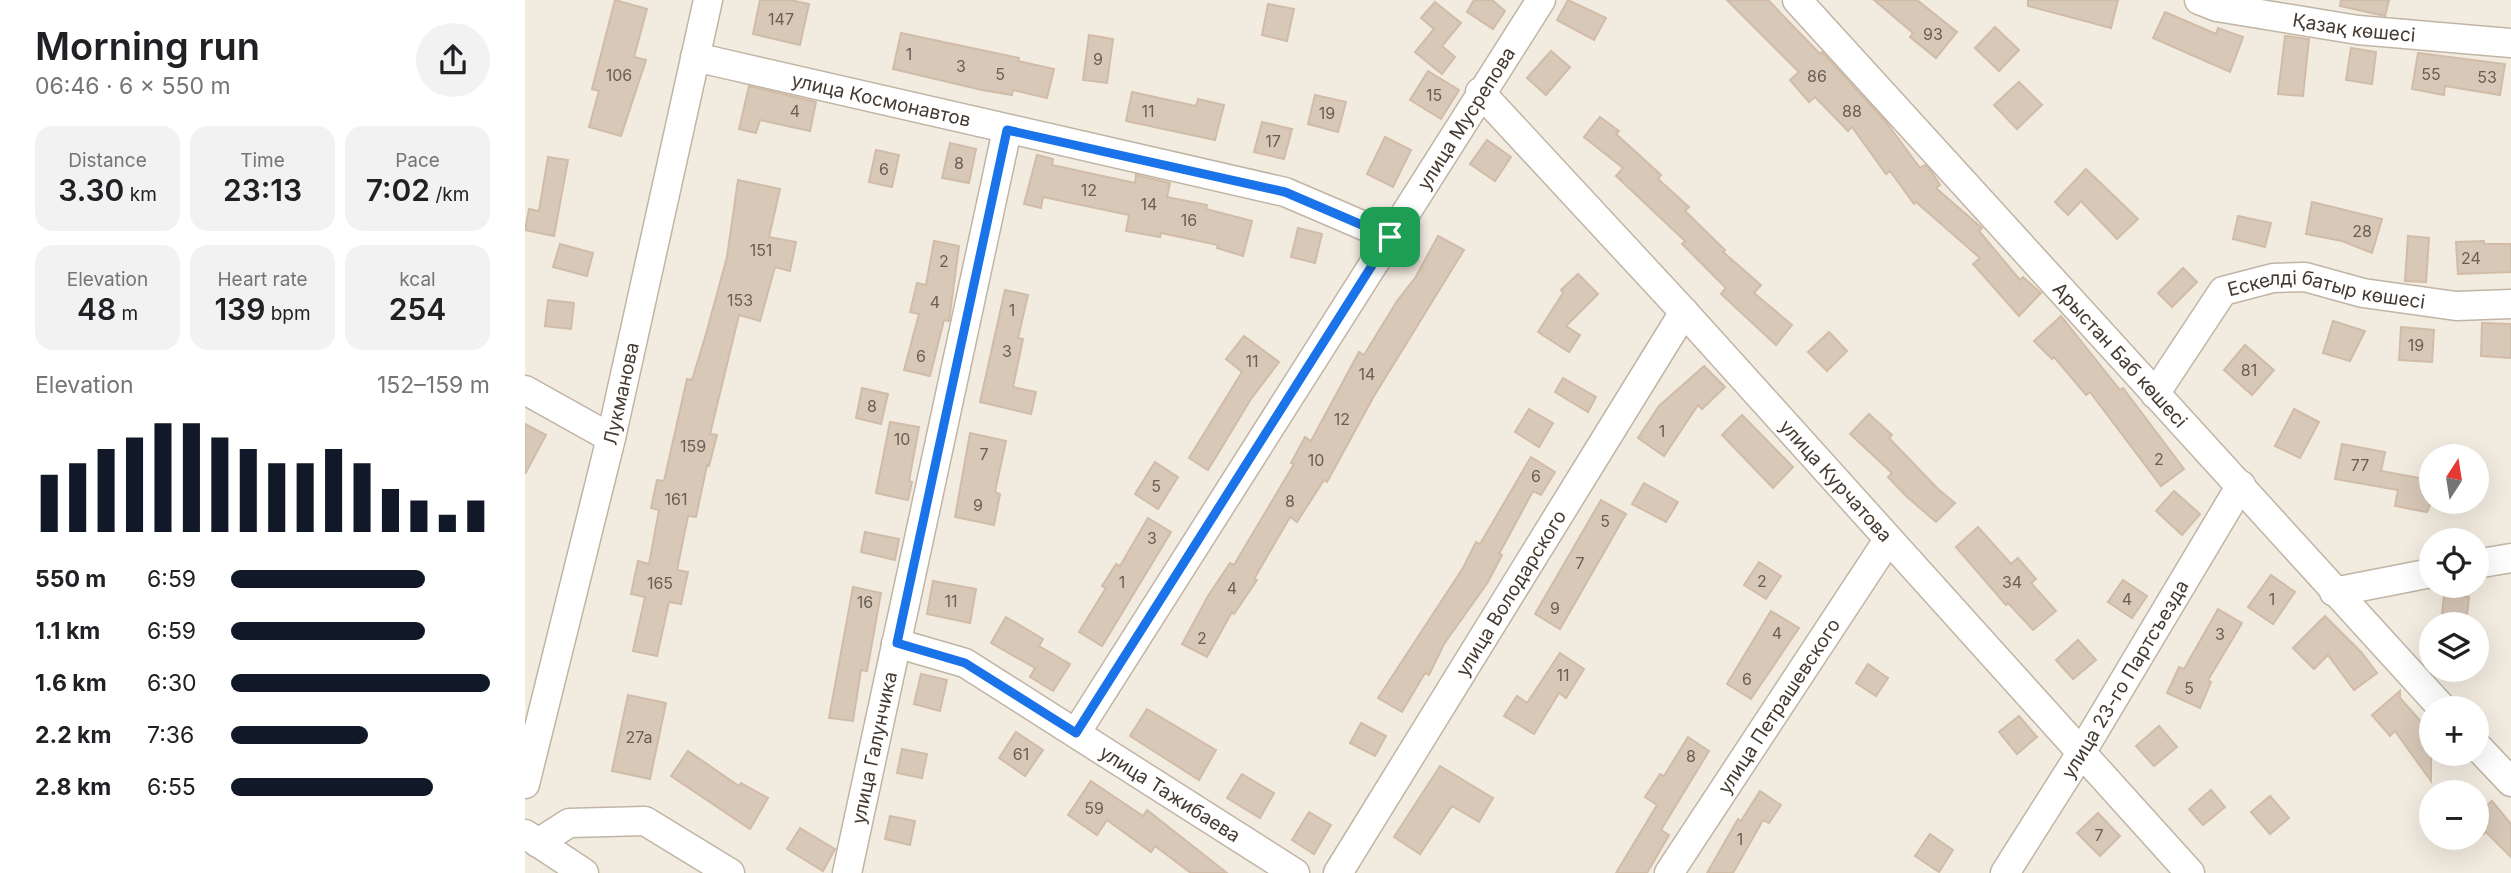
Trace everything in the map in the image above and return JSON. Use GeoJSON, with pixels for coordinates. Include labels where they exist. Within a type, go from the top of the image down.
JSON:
{"type":"FeatureCollection","features":[{"type":"Feature","properties":{"kind":"street","name":"Лукманова"},"geometry":{"type":"LineString","coordinates":[[525,784],[611,438],[708,0]]}},
{"type":"Feature","properties":{"kind":"street","name":"улица Мусрепова"},"geometry":{"type":"LineString","coordinates":[[1076,733],[1480,92],[1541,0]]}},
{"type":"Feature","properties":{"kind":"street","name":"Арыстан Баб көшесі"},"geometry":{"type":"LineString","coordinates":[[1797,0],[2431,696]]}},
{"type":"Feature","properties":{"kind":"street","name":"Қазақ көшесі"},"geometry":{"type":"LineString","coordinates":[[2199,0],[2217,7],[2358,30],[2511,43]]}},
{"type":"Feature","properties":{"kind":"street","name":"улица Космонавтов"},"geometry":{"type":"LineString","coordinates":[[695,57],[1285,192],[1390,237]]}},
{"type":"Feature","properties":{"kind":"street","name":"улица Курчатова"},"geometry":{"type":"LineString","coordinates":[[1480,92],[1684,312],[2190,873]]}},
{"type":"Feature","properties":{"kind":"street","name":"улица Галунчика"},"geometry":{"type":"LineString","coordinates":[[847,873],[1007,130]]}},
{"type":"Feature","properties":{"kind":"street","name":"Ескелді батыр көшесі"},"geometry":{"type":"LineString","coordinates":[[2155,394],[2223,290],[2273,278],[2305,277],[2363,293],[2456,306],[2511,304]]}},
{"type":"Feature","properties":{"kind":"street","name":"улица Володарского"},"geometry":{"type":"LineString","coordinates":[[1338,873],[1684,312]]}},
{"type":"Feature","properties":{"kind":"street"},"geometry":{"type":"LineString","coordinates":[[525,390],[611,438]]}},
{"type":"Feature","properties":{"kind":"street","name":"улица 23-го Партсъезда"},"geometry":{"type":"LineString","coordinates":[[2005,873],[2241,485]]}},
{"type":"Feature","properties":{"kind":"street","name":"улица Петрашевского"},"geometry":{"type":"LineString","coordinates":[[1669,873],[1888,540]]}},
{"type":"Feature","properties":{"kind":"street"},"geometry":{"type":"LineString","coordinates":[[2489,562],[2511,558]]}},
{"type":"Feature","properties":{"kind":"street"},"geometry":{"type":"LineString","coordinates":[[2334,592],[2419,575]]}},
{"type":"Feature","properties":{"kind":"street","name":"улица Тажибаева"},"geometry":{"type":"LineString","coordinates":[[897,643],[965,663],[1294,873]]}},
{"type":"Feature","properties":{"kind":"street"},"geometry":{"type":"LineString","coordinates":[[2489,759],[2511,782]]}},
{"type":"Feature","properties":{"kind":"street"},"geometry":{"type":"LineString","coordinates":[[531,839],[569,823],[645,821],[730,873]]}},
{"type":"Feature","properties":{"kind":"street"},"geometry":{"type":"LineString","coordinates":[[531,839],[584,873]]}},
{"type":"Feature","properties":{"kind":"building"},"geometry":{"type":"Polygon","coordinates":[[[615,0],[647,9],[634,57],[646,60],[621,136],[589,127],[599,91],[592,89],[615,0]]]}},
{"type":"Feature","properties":{"kind":"building"},"geometry":{"type":"Polygon","coordinates":[[[760,0],[790,0],[809,4],[800,45],[753,34],[760,0]]]}},
{"type":"Feature","properties":{"kind":"building"},"geometry":{"type":"Polygon","coordinates":[[[1474,0],[1492,0],[1505,11],[1493,29],[1467,12],[1474,0]]]}},
{"type":"Feature","properties":{"kind":"building"},"geometry":{"type":"Polygon","coordinates":[[[1568,0],[1606,18],[1594,40],[1557,20],[1568,0]]]}},
{"type":"Feature","properties":{"kind":"building"},"geometry":{"type":"Polygon","coordinates":[[[1727,0],[1768,0],[1820,54],[1822,52],[1886,122],[1920,168],[1925,165],[1931,171],[1940,185],[1936,188],[1982,228],[1979,231],[2020,280],[2023,277],[2041,293],[2019,316],[1973,264],[1980,258],[1916,202],[1914,204],[1890,171],[1886,174],[1852,127],[1848,131],[1815,97],[1809,102],[1790,80],[1799,72],[1727,0]]]}},
{"type":"Feature","properties":{"kind":"building"},"geometry":{"type":"Polygon","coordinates":[[[1874,0],[1917,0],[1957,32],[1936,58],[1910,37],[1913,33],[1874,0]]]}},
{"type":"Feature","properties":{"kind":"building"},"geometry":{"type":"Polygon","coordinates":[[[2028,0],[2118,0],[2111,28],[2028,6],[2028,0]]]}},
{"type":"Feature","properties":{"kind":"building"},"geometry":{"type":"Polygon","coordinates":[[[2341,0],[2389,0],[2385,16],[2340,6],[2341,0]]]}},
{"type":"Feature","properties":{"kind":"building"},"geometry":{"type":"Polygon","coordinates":[[[1435,2],[1461,23],[1442,46],[1455,57],[1442,74],[1415,52],[1434,29],[1421,18],[1435,2]]]}},
{"type":"Feature","properties":{"kind":"building"},"geometry":{"type":"Polygon","coordinates":[[[1268,4],[1294,9],[1287,41],[1262,35],[1268,4]]]}},
{"type":"Feature","properties":{"kind":"building"},"geometry":{"type":"Polygon","coordinates":[[[2165,12],[2216,34],[2218,28],[2243,37],[2230,72],[2153,38],[2165,12]]]}},
{"type":"Feature","properties":{"kind":"building"},"geometry":{"type":"Polygon","coordinates":[[[1995,27],[2019,50],[1999,71],[1975,48],[1995,27]]]}},
{"type":"Feature","properties":{"kind":"building"},"geometry":{"type":"Polygon","coordinates":[[[901,33],[1019,58],[1018,61],[1054,69],[1047,98],[1013,90],[1012,95],[982,90],[893,69],[901,33]]]}},
{"type":"Feature","properties":{"kind":"building"},"geometry":{"type":"Polygon","coordinates":[[[1089,35],[1113,39],[1107,83],[1083,80],[1089,35]]]}},
{"type":"Feature","properties":{"kind":"building"},"geometry":{"type":"Polygon","coordinates":[[[2285,36],[2309,39],[2303,96],[2278,94],[2285,36]]]}},
{"type":"Feature","properties":{"kind":"building"},"geometry":{"type":"Polygon","coordinates":[[[2351,48],[2376,52],[2372,84],[2346,80],[2351,48]]]}},
{"type":"Feature","properties":{"kind":"building"},"geometry":{"type":"Polygon","coordinates":[[[1551,51],[1570,67],[1546,95],[1527,78],[1551,51]]]}},
{"type":"Feature","properties":{"kind":"building"},"geometry":{"type":"Polygon","coordinates":[[[2418,53],[2505,64],[2500,95],[2445,86],[2444,95],[2412,89],[2418,53]]]}},
{"type":"Feature","properties":{"kind":"building"},"geometry":{"type":"Polygon","coordinates":[[[1428,71],[1459,90],[1441,119],[1410,100],[1428,71]]]}},
{"type":"Feature","properties":{"kind":"building"},"geometry":{"type":"Polygon","coordinates":[[[2019,82],[2042,105],[2017,129],[1994,105],[2019,82]]]}},
{"type":"Feature","properties":{"kind":"building"},"geometry":{"type":"Polygon","coordinates":[[[749,86],[816,102],[810,131],[760,120],[756,133],[739,129],[749,86]]]}},
{"type":"Feature","properties":{"kind":"building"},"geometry":{"type":"Polygon","coordinates":[[[1132,92],[1196,106],[1198,99],[1224,105],[1215,140],[1126,121],[1132,92]]]}},
{"type":"Feature","properties":{"kind":"building"},"geometry":{"type":"Polygon","coordinates":[[[1315,95],[1346,102],[1338,132],[1308,124],[1315,95]]]}},
{"type":"Feature","properties":{"kind":"building"},"geometry":{"type":"Polygon","coordinates":[[[1600,117],[1619,131],[1616,134],[1661,175],[1658,179],[1689,207],[1685,211],[1725,250],[1723,252],[1761,285],[1754,293],[1792,325],[1776,345],[1721,294],[1726,288],[1682,244],[1685,241],[1616,176],[1623,168],[1584,137],[1600,117]]]}},
{"type":"Feature","properties":{"kind":"building"},"geometry":{"type":"Polygon","coordinates":[[[1262,122],[1292,129],[1284,159],[1254,152],[1262,122]]]}},
{"type":"Feature","properties":{"kind":"building"},"geometry":{"type":"Polygon","coordinates":[[[1385,137],[1411,150],[1393,187],[1367,174],[1385,137]]]}},
{"type":"Feature","properties":{"kind":"building"},"geometry":{"type":"Polygon","coordinates":[[[1487,140],[1511,157],[1495,181],[1470,164],[1487,140]]]}},
{"type":"Feature","properties":{"kind":"building"},"geometry":{"type":"Polygon","coordinates":[[[950,143],[976,149],[969,183],[942,178],[950,143]]]}},
{"type":"Feature","properties":{"kind":"building"},"geometry":{"type":"Polygon","coordinates":[[[876,150],[899,155],[892,187],[869,182],[876,150]]]}},
{"type":"Feature","properties":{"kind":"building"},"geometry":{"type":"Polygon","coordinates":[[[1037,155],[1053,159],[1052,165],[1135,183],[1136,175],[1170,183],[1167,197],[1207,205],[1206,209],[1252,221],[1243,256],[1217,248],[1218,245],[1161,233],[1160,237],[1126,231],[1129,215],[1043,197],[1041,208],[1024,204],[1037,155]]]}},
{"type":"Feature","properties":{"kind":"building"},"geometry":{"type":"Polygon","coordinates":[[[548,157],[568,160],[554,236],[525,230],[529,209],[539,211],[548,157]]]}},
{"type":"Feature","properties":{"kind":"building"},"geometry":{"type":"Polygon","coordinates":[[[2086,169],[2138,219],[2117,239],[2081,201],[2068,215],[2055,202],[2086,169]]]}},
{"type":"Feature","properties":{"kind":"building"},"geometry":{"type":"Polygon","coordinates":[[[738,180],[780,189],[769,237],[796,242],[790,271],[775,267],[760,321],[739,315],[710,434],[717,435],[709,466],[707,465],[696,517],[688,516],[677,570],[688,572],[681,604],[669,602],[657,656],[633,651],[645,597],[631,594],[638,561],[649,564],[659,510],[651,508],[657,480],[664,481],[687,379],[692,380],[727,257],[738,180]]]}},
{"type":"Feature","properties":{"kind":"building"},"geometry":{"type":"Polygon","coordinates":[[[2312,202],[2382,219],[2372,253],[2342,241],[2306,234],[2312,202]]]}},
{"type":"Feature","properties":{"kind":"building"},"geometry":{"type":"Polygon","coordinates":[[[2238,216],[2271,223],[2265,247],[2233,239],[2238,216]]]}},
{"type":"Feature","properties":{"kind":"building"},"geometry":{"type":"Polygon","coordinates":[[[1298,228],[1322,234],[1315,263],[1291,257],[1298,228]]]}},
{"type":"Feature","properties":{"kind":"building"},"geometry":{"type":"Polygon","coordinates":[[[1438,236],[1464,250],[1374,396],[1327,482],[1324,480],[1297,522],[1290,517],[1254,579],[1257,580],[1234,614],[1232,612],[1207,657],[1182,644],[1208,596],[1230,563],[1234,565],[1294,464],[1291,463],[1305,437],[1311,441],[1359,352],[1364,355],[1397,301],[1415,278],[1438,236]]]}},
{"type":"Feature","properties":{"kind":"building"},"geometry":{"type":"Polygon","coordinates":[[[2408,236],[2429,238],[2426,282],[2405,281],[2408,236]]]}},
{"type":"Feature","properties":{"kind":"building"},"geometry":{"type":"Polygon","coordinates":[[[934,241],[959,246],[949,321],[944,320],[930,376],[904,370],[919,314],[910,312],[917,283],[926,285],[934,241]]]}},
{"type":"Feature","properties":{"kind":"building"},"geometry":{"type":"Polygon","coordinates":[[[2484,241],[2484,244],[2511,244],[2511,272],[2458,274],[2456,242],[2484,241]]]}},
{"type":"Feature","properties":{"kind":"building"},"geometry":{"type":"Polygon","coordinates":[[[560,244],[593,253],[587,276],[553,267],[560,244]]]}},
{"type":"Feature","properties":{"kind":"building"},"geometry":{"type":"Polygon","coordinates":[[[2183,268],[2197,282],[2172,307],[2158,293],[2183,268]]]}},
{"type":"Feature","properties":{"kind":"building"},"geometry":{"type":"Polygon","coordinates":[[[1578,274],[1598,294],[1566,326],[1580,335],[1569,352],[1538,332],[1563,293],[1561,290],[1578,274]]]}},
{"type":"Feature","properties":{"kind":"building"},"geometry":{"type":"Polygon","coordinates":[[[1005,290],[1028,295],[1018,338],[1023,339],[1013,387],[1036,392],[1031,414],[980,402],[1005,290]]]}},
{"type":"Feature","properties":{"kind":"building"},"geometry":{"type":"Polygon","coordinates":[[[548,300],[574,303],[571,329],[545,326],[548,300]]]}},
{"type":"Feature","properties":{"kind":"building"},"geometry":{"type":"Polygon","coordinates":[[[2061,316],[2120,390],[2123,388],[2184,469],[2161,486],[2090,392],[2086,395],[2054,357],[2052,359],[2034,341],[2061,316]]]}},
{"type":"Feature","properties":{"kind":"building"},"geometry":{"type":"Polygon","coordinates":[[[2333,321],[2365,331],[2350,361],[2323,353],[2333,321]]]}},
{"type":"Feature","properties":{"kind":"building"},"geometry":{"type":"Polygon","coordinates":[[[2482,323],[2511,324],[2511,358],[2481,356],[2482,323]]]}},
{"type":"Feature","properties":{"kind":"building"},"geometry":{"type":"Polygon","coordinates":[[[2401,327],[2434,330],[2432,362],[2399,360],[2401,327]]]}},
{"type":"Feature","properties":{"kind":"building"},"geometry":{"type":"Polygon","coordinates":[[[1829,332],[1847,351],[1827,371],[1808,352],[1829,332]]]}},
{"type":"Feature","properties":{"kind":"building"},"geometry":{"type":"Polygon","coordinates":[[[1244,336],[1279,362],[1251,399],[1208,470],[1189,458],[1242,372],[1226,359],[1244,336]]]}},
{"type":"Feature","properties":{"kind":"building"},"geometry":{"type":"Polygon","coordinates":[[[2245,345],[2274,370],[2252,395],[2224,370],[2245,345]]]}},
{"type":"Feature","properties":{"kind":"building"},"geometry":{"type":"Polygon","coordinates":[[[1704,366],[1725,387],[1702,409],[1698,405],[1664,456],[1638,438],[1659,406],[1704,366]]]}},
{"type":"Feature","properties":{"kind":"building"},"geometry":{"type":"Polygon","coordinates":[[[1563,378],[1596,397],[1588,412],[1555,392],[1563,378]]]}},
{"type":"Feature","properties":{"kind":"building"},"geometry":{"type":"Polygon","coordinates":[[[862,388],[888,394],[881,424],[856,418],[862,388]]]}},
{"type":"Feature","properties":{"kind":"building"},"geometry":{"type":"Polygon","coordinates":[[[1529,409],[1553,423],[1539,447],[1515,432],[1529,409]]]}},
{"type":"Feature","properties":{"kind":"building"},"geometry":{"type":"Polygon","coordinates":[[[2294,409],[2319,422],[2300,458],[2275,446],[2294,409]]]}},
{"type":"Feature","properties":{"kind":"building"},"geometry":{"type":"Polygon","coordinates":[[[1869,414],[1892,435],[1889,438],[1938,489],[1955,503],[1936,522],[1906,496],[1888,477],[1892,473],[1850,434],[1869,414]]]}},
{"type":"Feature","properties":{"kind":"building"},"geometry":{"type":"Polygon","coordinates":[[[1742,415],[1793,467],[1773,488],[1722,435],[1742,415]]]}},
{"type":"Feature","properties":{"kind":"building"},"geometry":{"type":"Polygon","coordinates":[[[890,422],[919,427],[908,500],[876,493],[890,422]]]}},
{"type":"Feature","properties":{"kind":"building"},"geometry":{"type":"Polygon","coordinates":[[[525,424],[546,435],[525,474],[525,424]]]}},
{"type":"Feature","properties":{"kind":"building"},"geometry":{"type":"Polygon","coordinates":[[[970,433],[1006,441],[995,492],[1000,494],[994,525],[955,517],[970,433]]]}},
{"type":"Feature","properties":{"kind":"building"},"geometry":{"type":"Polygon","coordinates":[[[2342,444],[2385,452],[2381,471],[2419,478],[2419,510],[2395,506],[2398,490],[2335,479],[2342,444]]]}},
{"type":"Feature","properties":{"kind":"building"},"geometry":{"type":"Polygon","coordinates":[[[1531,457],[1555,472],[1541,495],[1533,491],[1499,554],[1502,555],[1488,582],[1444,644],[1429,675],[1425,673],[1402,712],[1378,698],[1463,568],[1476,542],[1480,544],[1531,457]]]}},
{"type":"Feature","properties":{"kind":"building"},"geometry":{"type":"Polygon","coordinates":[[[1155,462],[1178,477],[1158,509],[1135,494],[1155,462]]]}},
{"type":"Feature","properties":{"kind":"building"},"geometry":{"type":"Polygon","coordinates":[[[1644,483],[1678,502],[1666,522],[1632,504],[1644,483]]]}},
{"type":"Feature","properties":{"kind":"building"},"geometry":{"type":"Polygon","coordinates":[[[2174,491],[2200,514],[2182,535],[2156,511],[2174,491]]]}},
{"type":"Feature","properties":{"kind":"building"},"geometry":{"type":"Polygon","coordinates":[[[1601,500],[1626,514],[1560,629],[1535,614],[1601,500]]]}},
{"type":"Feature","properties":{"kind":"building"},"geometry":{"type":"Polygon","coordinates":[[[1148,518],[1171,532],[1102,646],[1079,632],[1106,588],[1102,586],[1116,564],[1120,566],[1148,518]]]}},
{"type":"Feature","properties":{"kind":"building"},"geometry":{"type":"Polygon","coordinates":[[[1978,527],[2011,564],[2018,558],[2036,579],[2031,583],[2056,611],[2033,630],[2008,603],[2006,605],[1956,547],[1978,527]]]}},
{"type":"Feature","properties":{"kind":"building"},"geometry":{"type":"Polygon","coordinates":[[[865,532],[899,539],[895,560],[861,552],[865,532]]]}},
{"type":"Feature","properties":{"kind":"building"},"geometry":{"type":"Polygon","coordinates":[[[1759,562],[1781,576],[1766,599],[1744,585],[1759,562]]]}},
{"type":"Feature","properties":{"kind":"building"},"geometry":{"type":"Polygon","coordinates":[[[2271,575],[2295,592],[2273,624],[2248,607],[2271,575]]]}},
{"type":"Feature","properties":{"kind":"building"},"geometry":{"type":"Polygon","coordinates":[[[2123,580],[2147,596],[2132,618],[2108,602],[2123,580]]]}},
{"type":"Feature","properties":{"kind":"building"},"geometry":{"type":"Polygon","coordinates":[[[933,581],[976,589],[970,623],[927,614],[933,581]]]}},
{"type":"Feature","properties":{"kind":"building"},"geometry":{"type":"Polygon","coordinates":[[[853,587],[881,593],[867,671],[861,670],[853,721],[829,718],[853,587]]]}},
{"type":"Feature","properties":{"kind":"building"},"geometry":{"type":"Polygon","coordinates":[[[2444,598],[2469,598],[2467,612],[2442,612],[2444,598]]]}},
{"type":"Feature","properties":{"kind":"building"},"geometry":{"type":"Polygon","coordinates":[[[2218,609],[2242,623],[2208,680],[2211,682],[2200,708],[2167,693],[2179,667],[2184,669],[2218,609]]]}},
{"type":"Feature","properties":{"kind":"building"},"geometry":{"type":"Polygon","coordinates":[[[1771,611],[1799,628],[1751,699],[1727,684],[1771,611]]]}},
{"type":"Feature","properties":{"kind":"building"},"geometry":{"type":"Polygon","coordinates":[[[2325,616],[2361,652],[2377,673],[2354,690],[2328,655],[2314,669],[2293,648],[2325,616]]]}},
{"type":"Feature","properties":{"kind":"building"},"geometry":{"type":"Polygon","coordinates":[[[1006,617],[1043,639],[1039,646],[1070,664],[1053,691],[1030,677],[1035,668],[991,643],[1006,617]]]}},
{"type":"Feature","properties":{"kind":"building"},"geometry":{"type":"Polygon","coordinates":[[[2078,640],[2096,660],[2073,679],[2056,660],[2078,640]]]}},
{"type":"Feature","properties":{"kind":"building"},"geometry":{"type":"Polygon","coordinates":[[[1560,653],[1584,669],[1566,698],[1559,693],[1534,734],[1504,716],[1517,696],[1527,703],[1560,653]]]}},
{"type":"Feature","properties":{"kind":"building"},"geometry":{"type":"Polygon","coordinates":[[[1868,664],[1888,678],[1876,696],[1856,683],[1868,664]]]}},
{"type":"Feature","properties":{"kind":"building"},"geometry":{"type":"Polygon","coordinates":[[[921,674],[947,680],[940,711],[914,704],[921,674]]]}},
{"type":"Feature","properties":{"kind":"building"},"geometry":{"type":"Polygon","coordinates":[[[2400,691],[2400,698],[2419,719],[2419,764],[2395,731],[2390,736],[2372,715],[2400,691]]]}},
{"type":"Feature","properties":{"kind":"building"},"geometry":{"type":"Polygon","coordinates":[[[628,695],[666,703],[650,779],[612,771],[628,695]]]}},
{"type":"Feature","properties":{"kind":"building"},"geometry":{"type":"Polygon","coordinates":[[[1147,709],[1216,750],[1199,780],[1130,736],[1147,709]]]}},
{"type":"Feature","properties":{"kind":"building"},"geometry":{"type":"Polygon","coordinates":[[[2019,716],[2037,737],[2017,754],[1999,732],[2019,716]]]}},
{"type":"Feature","properties":{"kind":"building"},"geometry":{"type":"Polygon","coordinates":[[[1361,723],[1386,736],[1375,756],[1350,743],[1361,723]]]}},
{"type":"Feature","properties":{"kind":"building"},"geometry":{"type":"Polygon","coordinates":[[[2159,726],[2177,747],[2154,766],[2136,746],[2159,726]]]}},
{"type":"Feature","properties":{"kind":"building"},"geometry":{"type":"Polygon","coordinates":[[[1016,732],[1043,750],[1025,776],[999,758],[1016,732]]]}},
{"type":"Feature","properties":{"kind":"building"},"geometry":{"type":"Polygon","coordinates":[[[1688,737],[1709,751],[1661,830],[1669,835],[1647,873],[1616,873],[1657,805],[1645,797],[1660,774],[1664,776],[1688,737]]]}},
{"type":"Feature","properties":{"kind":"building"},"geometry":{"type":"Polygon","coordinates":[[[902,749],[927,754],[922,778],[897,773],[902,749]]]}},
{"type":"Feature","properties":{"kind":"building"},"geometry":{"type":"Polygon","coordinates":[[[688,751],[739,786],[741,783],[768,798],[750,829],[671,776],[688,751]]]}},
{"type":"Feature","properties":{"kind":"building"},"geometry":{"type":"Polygon","coordinates":[[[1440,766],[1493,798],[1479,822],[1452,806],[1420,854],[1394,837],[1440,766]]]}},
{"type":"Feature","properties":{"kind":"building"},"geometry":{"type":"Polygon","coordinates":[[[2420,766],[2431,766],[2430,780],[2420,766]]]}},
{"type":"Feature","properties":{"kind":"building"},"geometry":{"type":"Polygon","coordinates":[[[1242,774],[1274,793],[1260,818],[1227,798],[1242,774]]]}},
{"type":"Feature","properties":{"kind":"building"},"geometry":{"type":"Polygon","coordinates":[[[1091,781],[1143,816],[1147,810],[1227,873],[1191,873],[1155,846],[1151,852],[1107,820],[1097,835],[1068,815],[1091,781]]]}},
{"type":"Feature","properties":{"kind":"building"},"geometry":{"type":"Polygon","coordinates":[[[2211,790],[2225,807],[2203,825],[2189,809],[2211,790]]]}},
{"type":"Feature","properties":{"kind":"building"},"geometry":{"type":"Polygon","coordinates":[[[1760,791],[1781,805],[1769,823],[1763,820],[1733,873],[1707,873],[1738,819],[1741,821],[1760,791]]]}},
{"type":"Feature","properties":{"kind":"building"},"geometry":{"type":"Polygon","coordinates":[[[2270,796],[2289,818],[2270,834],[2251,812],[2270,796]]]}},
{"type":"Feature","properties":{"kind":"building"},"geometry":{"type":"Polygon","coordinates":[[[2492,801],[2511,824],[2511,857],[2489,835],[2489,803],[2492,801]]]}},
{"type":"Feature","properties":{"kind":"building"},"geometry":{"type":"Polygon","coordinates":[[[1309,812],[1331,825],[1314,854],[1292,840],[1309,812]]]}},
{"type":"Feature","properties":{"kind":"building"},"geometry":{"type":"Polygon","coordinates":[[[2098,813],[2120,836],[2100,856],[2077,833],[2098,813]]]}},
{"type":"Feature","properties":{"kind":"building"},"geometry":{"type":"Polygon","coordinates":[[[890,816],[915,821],[910,845],[885,839],[890,816]]]}},
{"type":"Feature","properties":{"kind":"building"},"geometry":{"type":"Polygon","coordinates":[[[800,828],[835,849],[823,871],[787,849],[800,828]]]}},
{"type":"Feature","properties":{"kind":"building"},"geometry":{"type":"Polygon","coordinates":[[[1930,834],[1953,850],[1939,872],[1915,856],[1930,834]]]}},
{"type":"Feature","properties":{"kind":"route"},"geometry":{"type":"LineString","coordinates":[[1007,130],[1285,192],[1390,237],[1076,733],[965,663],[897,643],[1007,130]]}}]}
